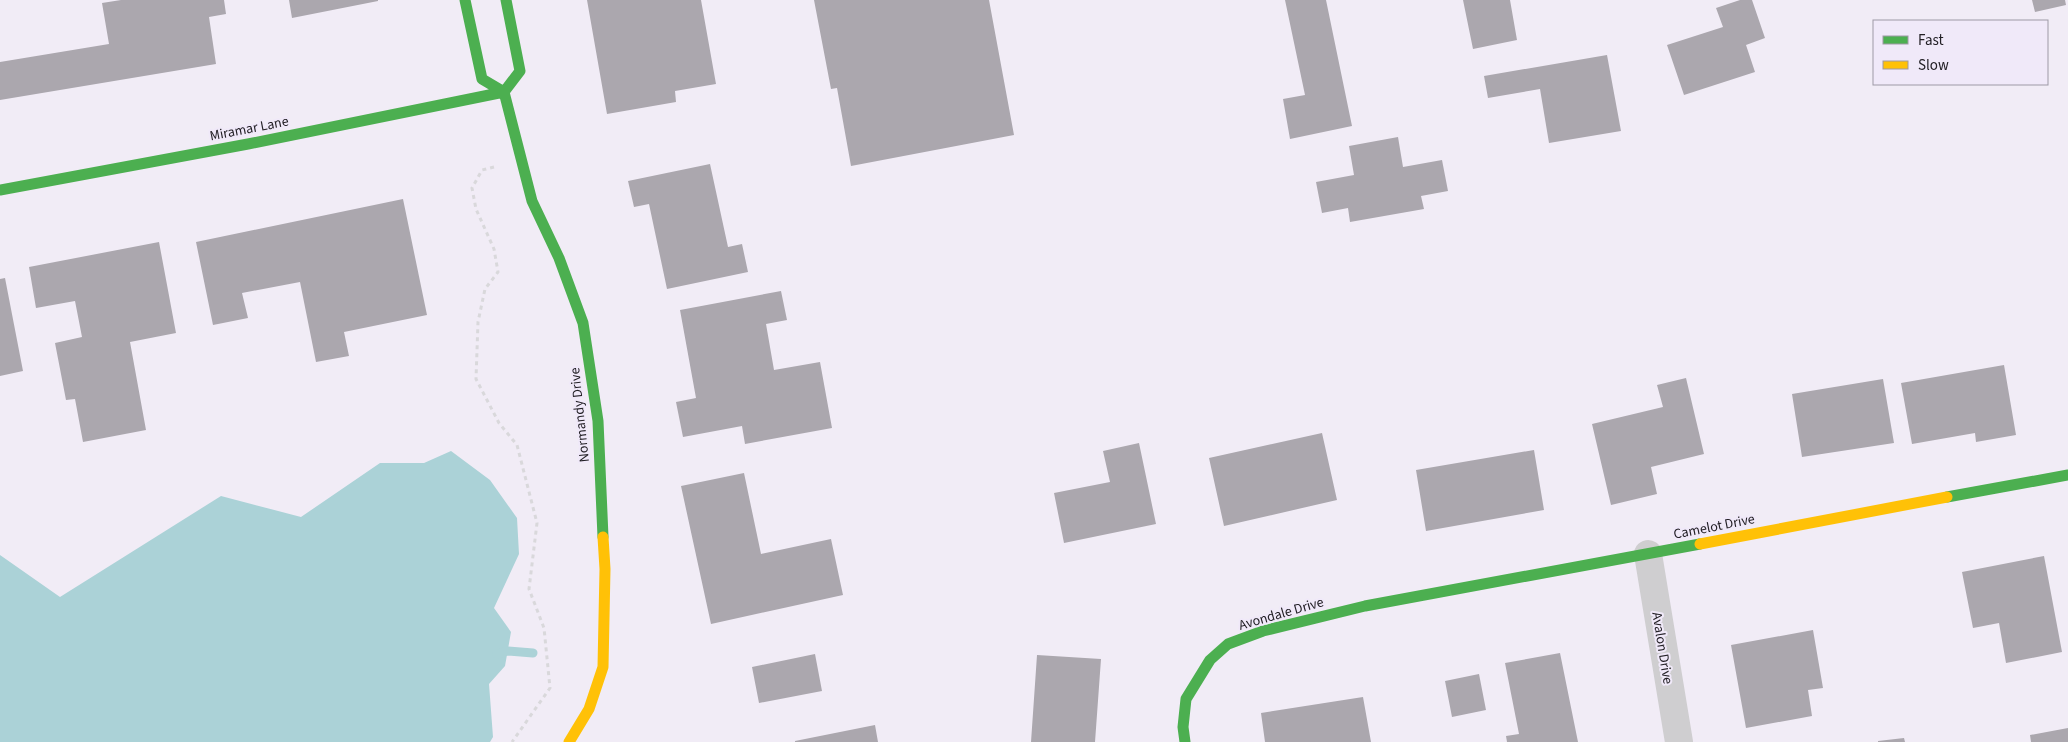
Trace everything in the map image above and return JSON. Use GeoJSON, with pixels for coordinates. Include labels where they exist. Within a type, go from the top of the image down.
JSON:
{"type":"FeatureCollection","features":[{"type":"Feature","properties":{"kind":"street"},"geometry":{"type":"LineString","coordinates":[[465,0],[482,79],[504,92],[520,71],[506,0]]}},
{"type":"Feature","properties":{"kind":"street","name":"Normandy Drive"},"geometry":{"type":"LineString","coordinates":[[504,92],[532,201],[559,258],[583,323],[598,421],[605,570],[603,667],[589,709],[568,742]]}},
{"type":"Feature","properties":{"kind":"street","name":"Miramar Lane"},"geometry":{"type":"LineString","coordinates":[[0,190],[248,144],[504,92]]}},
{"type":"Feature","properties":{"kind":"street","name":"Camelot Drive"},"geometry":{"type":"LineString","coordinates":[[1365,606],[2068,475]]}},
{"type":"Feature","properties":{"kind":"street","name":"Avalon Drive"},"geometry":{"type":"LineString","coordinates":[[1648,554],[1679,742]]}},
{"type":"Feature","properties":{"kind":"street","name":"Avondale Drive"},"geometry":{"type":"LineString","coordinates":[[1185,742],[1183,727],[1186,700],[1210,660],[1228,644],[1263,630],[1365,606]]}},
{"type":"Feature","properties":{"kind":"path"},"geometry":{"type":"LineString","coordinates":[[512,742],[550,688],[544,628],[529,589],[537,523],[517,445],[499,423],[476,379],[478,322],[485,289],[498,272],[494,249],[476,209],[472,188],[482,170],[521,158]]}},
{"type":"Feature","properties":{"kind":"water"},"geometry":{"type":"Polygon","coordinates":[[[451,451],[490,480],[517,518],[519,554],[494,608],[511,632],[505,666],[489,684],[493,737],[490,742],[0,742],[0,555],[60,597],[221,496],[301,517],[380,463],[424,463],[451,451]]]}},
{"type":"Feature","properties":{"kind":"building"},"geometry":{"type":"Polygon","coordinates":[[[121,0],[224,0],[226,14],[209,17],[216,64],[0,100],[0,62],[109,44],[102,3],[121,0]]]}},
{"type":"Feature","properties":{"kind":"building"},"geometry":{"type":"Polygon","coordinates":[[[289,0],[378,0],[378,1],[292,18],[289,0]]]}},
{"type":"Feature","properties":{"kind":"building"},"geometry":{"type":"Polygon","coordinates":[[[587,0],[701,0],[716,84],[675,91],[676,102],[607,114],[587,0]]]}},
{"type":"Feature","properties":{"kind":"building"},"geometry":{"type":"Polygon","coordinates":[[[814,0],[989,0],[1014,135],[851,166],[837,88],[831,89],[814,0]]]}},
{"type":"Feature","properties":{"kind":"building"},"geometry":{"type":"Polygon","coordinates":[[[1285,0],[1326,0],[1352,126],[1290,139],[1283,99],[1305,95],[1285,0]]]}},
{"type":"Feature","properties":{"kind":"building"},"geometry":{"type":"Polygon","coordinates":[[[1463,0],[1510,0],[1517,40],[1473,49],[1463,0]]]}},
{"type":"Feature","properties":{"kind":"building"},"geometry":{"type":"Polygon","coordinates":[[[1740,0],[1752,0],[1765,38],[1746,45],[1755,72],[1684,95],[1667,45],[1723,27],[1716,8],[1740,0]]]}},
{"type":"Feature","properties":{"kind":"building"},"geometry":{"type":"Polygon","coordinates":[[[2032,0],[2065,0],[2066,5],[2035,12],[2032,0]]]}},
{"type":"Feature","properties":{"kind":"building"},"geometry":{"type":"Polygon","coordinates":[[[1607,55],[1621,131],[1549,143],[1540,89],[1488,98],[1484,76],[1607,55]]]}},
{"type":"Feature","properties":{"kind":"building"},"geometry":{"type":"Polygon","coordinates":[[[1398,137],[1403,167],[1442,160],[1448,191],[1421,196],[1424,209],[1350,222],[1348,208],[1322,213],[1316,182],[1354,175],[1349,146],[1398,137]]]}},
{"type":"Feature","properties":{"kind":"building"},"geometry":{"type":"Polygon","coordinates":[[[710,164],[728,247],[742,244],[748,272],[667,289],[649,204],[634,207],[628,181],[710,164]]]}},
{"type":"Feature","properties":{"kind":"building"},"geometry":{"type":"Polygon","coordinates":[[[403,199],[427,315],[344,332],[349,356],[316,362],[300,282],[242,293],[248,318],[213,325],[196,242],[403,199]]]}},
{"type":"Feature","properties":{"kind":"building"},"geometry":{"type":"Polygon","coordinates":[[[159,242],[176,333],[130,342],[146,430],[83,442],[75,399],[66,400],[55,343],[82,337],[75,301],[36,308],[29,267],[159,242]]]}},
{"type":"Feature","properties":{"kind":"building"},"geometry":{"type":"Polygon","coordinates":[[[5,278],[23,371],[0,376],[0,279],[5,278]]]}},
{"type":"Feature","properties":{"kind":"building"},"geometry":{"type":"Polygon","coordinates":[[[781,291],[787,320],[766,324],[774,370],[820,362],[832,428],[745,444],[742,426],[683,437],[676,402],[696,398],[680,310],[781,291]]]}},
{"type":"Feature","properties":{"kind":"building"},"geometry":{"type":"Polygon","coordinates":[[[2004,365],[2016,435],[1976,442],[1975,433],[1912,444],[1901,383],[2004,365]]]}},
{"type":"Feature","properties":{"kind":"building"},"geometry":{"type":"Polygon","coordinates":[[[1686,378],[1704,454],[1651,467],[1657,494],[1611,505],[1592,424],[1663,407],[1657,385],[1686,378]]]}},
{"type":"Feature","properties":{"kind":"building"},"geometry":{"type":"Polygon","coordinates":[[[1883,379],[1894,443],[1802,457],[1792,394],[1883,379]]]}},
{"type":"Feature","properties":{"kind":"building"},"geometry":{"type":"Polygon","coordinates":[[[1322,433],[1337,500],[1224,526],[1209,458],[1322,433]]]}},
{"type":"Feature","properties":{"kind":"building"},"geometry":{"type":"Polygon","coordinates":[[[1139,443],[1156,524],[1064,543],[1054,493],[1110,482],[1103,451],[1139,443]]]}},
{"type":"Feature","properties":{"kind":"building"},"geometry":{"type":"Polygon","coordinates":[[[1534,450],[1544,510],[1426,531],[1416,470],[1534,450]]]}},
{"type":"Feature","properties":{"kind":"building"},"geometry":{"type":"Polygon","coordinates":[[[744,473],[761,554],[831,539],[843,595],[711,624],[681,486],[744,473]]]}},
{"type":"Feature","properties":{"kind":"building"},"geometry":{"type":"Polygon","coordinates":[[[2044,556],[2062,652],[2006,663],[1999,623],[1973,628],[1962,572],[2044,556]]]}},
{"type":"Feature","properties":{"kind":"building"},"geometry":{"type":"Polygon","coordinates":[[[1813,630],[1823,688],[1808,690],[1812,716],[1746,728],[1731,645],[1813,630]]]}},
{"type":"Feature","properties":{"kind":"building"},"geometry":{"type":"Polygon","coordinates":[[[1560,653],[1578,742],[1507,742],[1506,736],[1519,734],[1505,663],[1560,653]]]}},
{"type":"Feature","properties":{"kind":"building"},"geometry":{"type":"Polygon","coordinates":[[[815,654],[822,691],[759,703],[752,667],[815,654]]]}},
{"type":"Feature","properties":{"kind":"building"},"geometry":{"type":"Polygon","coordinates":[[[1037,655],[1101,659],[1095,742],[1031,742],[1037,655]]]}},
{"type":"Feature","properties":{"kind":"building"},"geometry":{"type":"Polygon","coordinates":[[[1479,674],[1486,710],[1452,717],[1445,681],[1479,674]]]}},
{"type":"Feature","properties":{"kind":"building"},"geometry":{"type":"Polygon","coordinates":[[[1363,697],[1371,742],[1265,742],[1261,713],[1363,697]]]}},
{"type":"Feature","properties":{"kind":"building"},"geometry":{"type":"Polygon","coordinates":[[[875,725],[878,742],[795,742],[795,741],[875,725]]]}},
{"type":"Feature","properties":{"kind":"building"},"geometry":{"type":"Polygon","coordinates":[[[2068,728],[2068,742],[2031,742],[2030,735],[2068,728]]]}},
{"type":"Feature","properties":{"kind":"building"},"geometry":{"type":"Polygon","coordinates":[[[1904,738],[1905,742],[1878,742],[1878,741],[1904,738]]]}},
{"type":"Feature","properties":{"kind":"waterway"},"geometry":{"type":"LineString","coordinates":[[497,654],[508,651],[533,653]]}},
{"type":"Feature","properties":{"kind":"traffic: fast"},"geometry":{"type":"LineString","coordinates":[[465,0],[482,79],[504,92],[532,201],[559,258],[583,323],[598,421],[603,537]]}},
{"type":"Feature","properties":{"kind":"traffic: fast"},"geometry":{"type":"LineString","coordinates":[[0,190],[248,144],[504,92],[520,71],[506,0]]}},
{"type":"Feature","properties":{"kind":"traffic: fast"},"geometry":{"type":"LineString","coordinates":[[1947,497],[2068,475]]}},
{"type":"Feature","properties":{"kind":"traffic: fast"},"geometry":{"type":"LineString","coordinates":[[1185,742],[1183,727],[1186,699],[1210,660],[1228,644],[1263,631],[1365,606],[1700,544]]}},
{"type":"Feature","properties":{"kind":"traffic: slow"},"geometry":{"type":"LineString","coordinates":[[1700,544],[1947,497]]}},
{"type":"Feature","properties":{"kind":"traffic: slow"},"geometry":{"type":"LineString","coordinates":[[569,742],[589,709],[603,667],[605,569],[603,537]]}}]}
